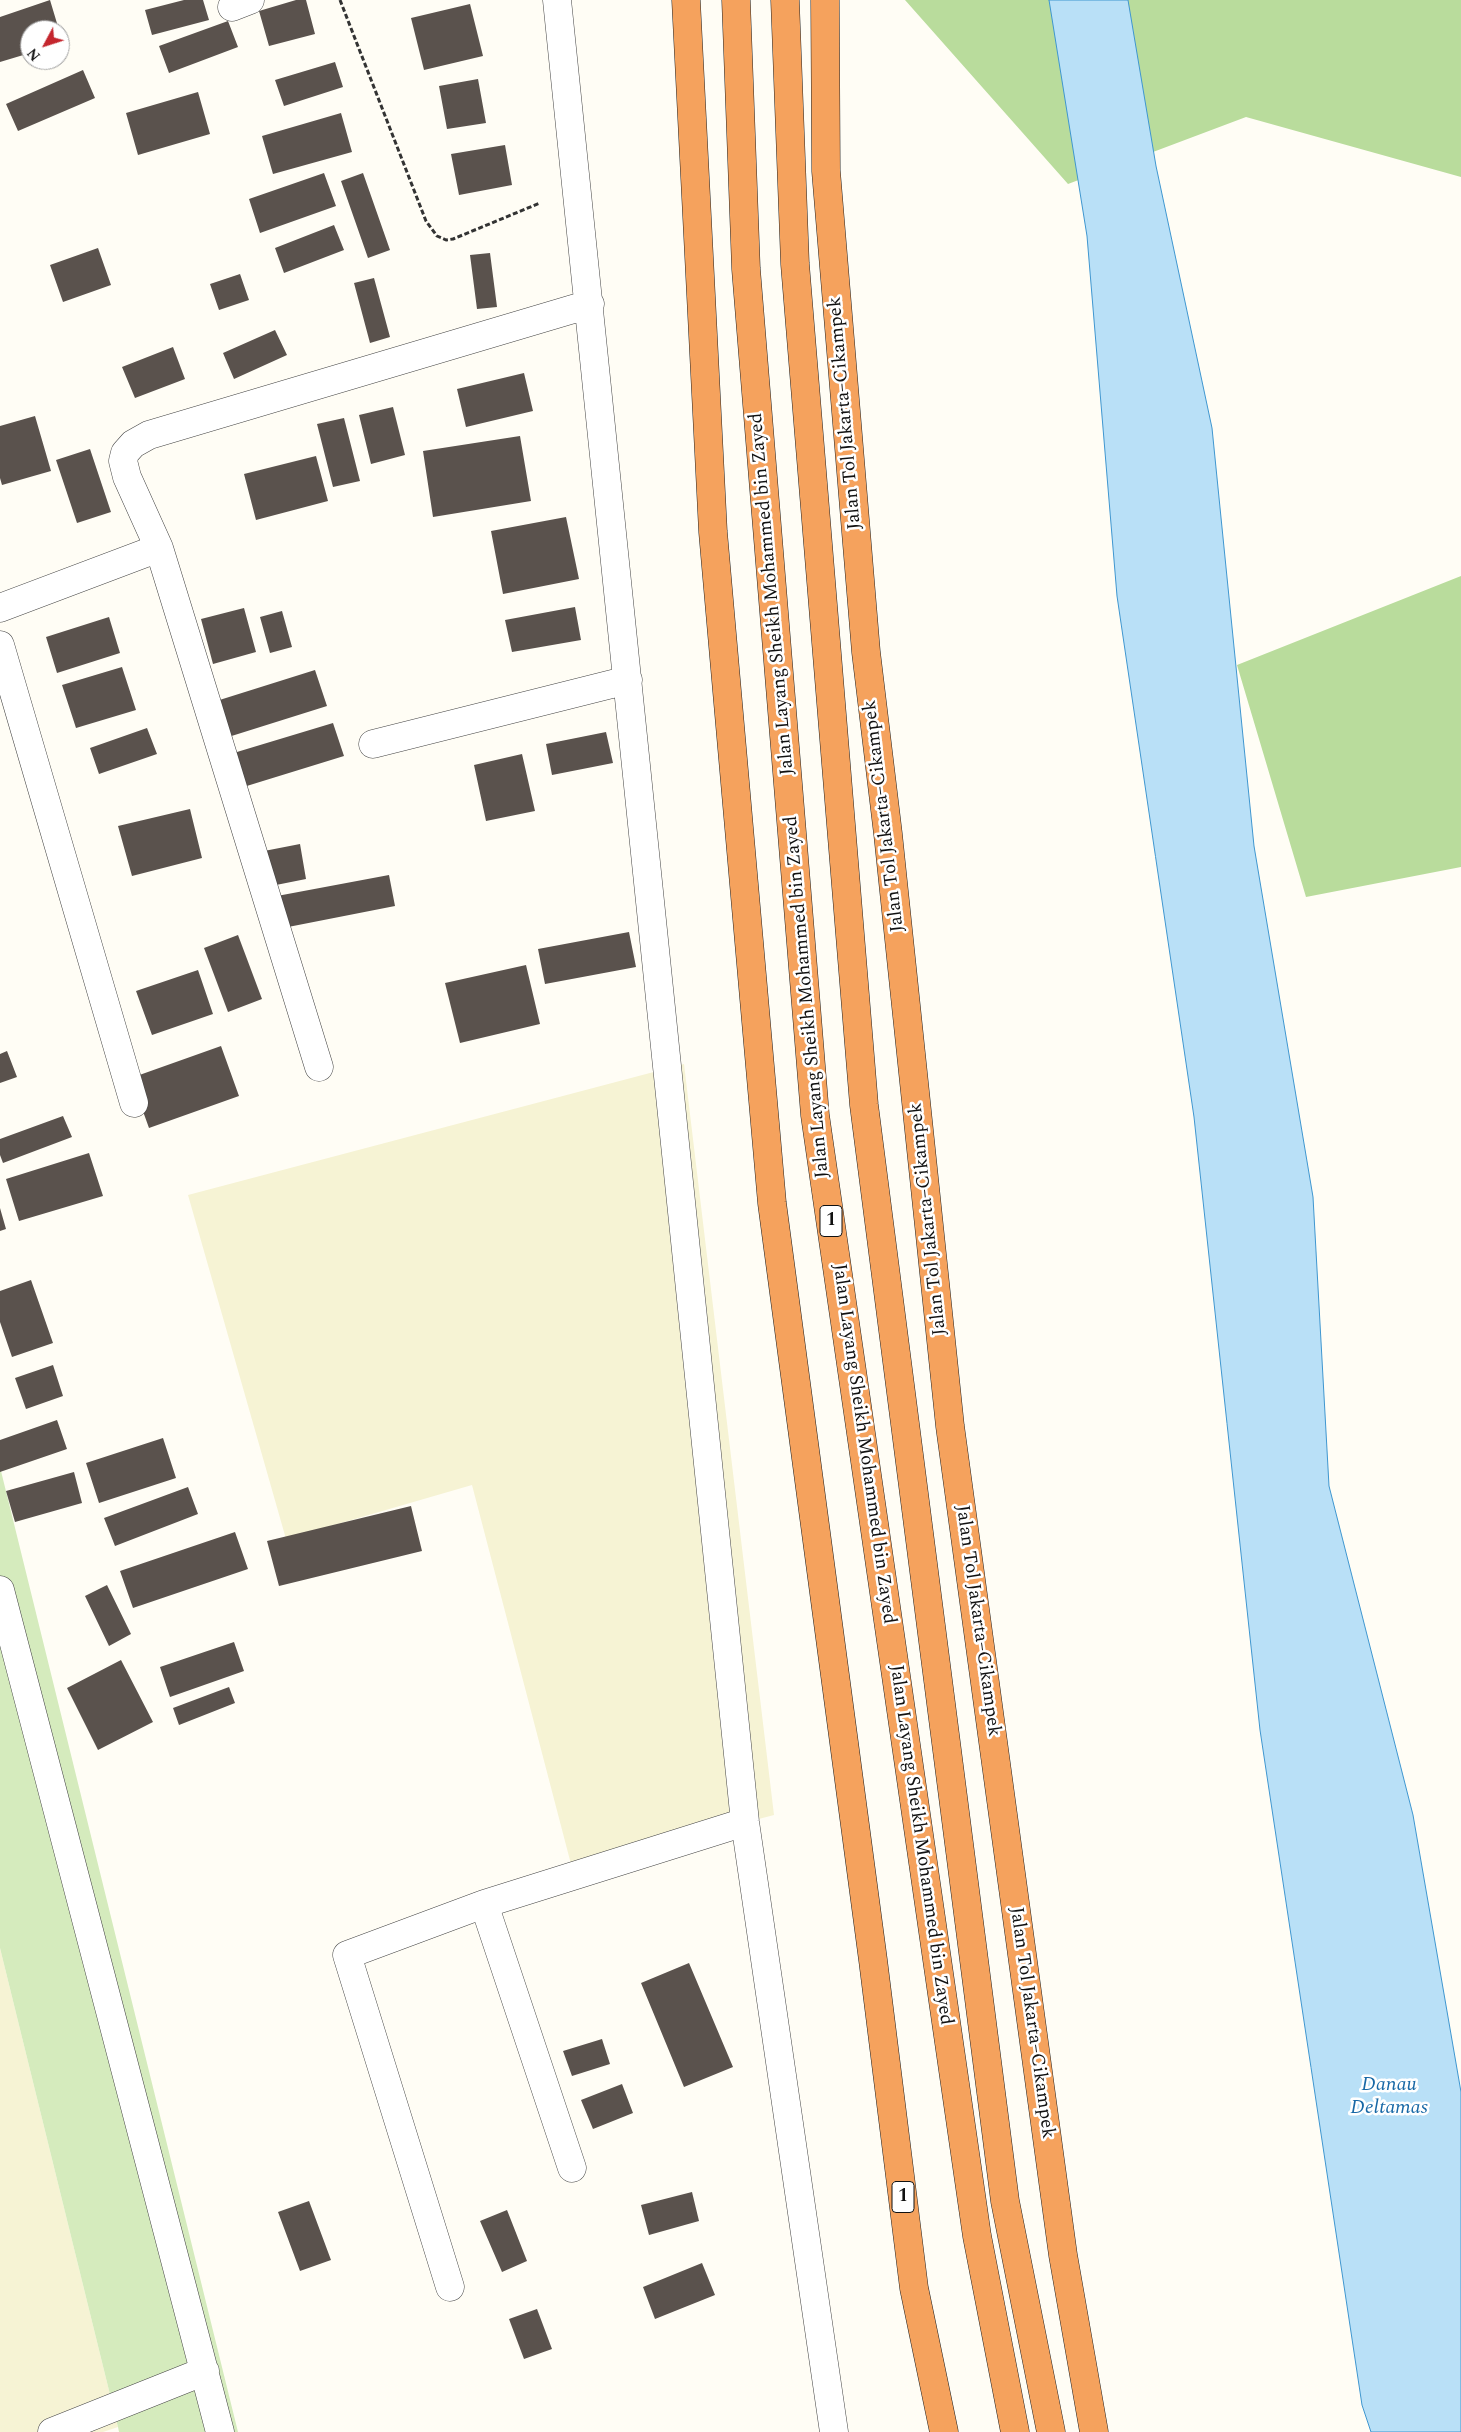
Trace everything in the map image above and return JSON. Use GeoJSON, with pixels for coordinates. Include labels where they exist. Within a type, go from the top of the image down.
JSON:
{"type":"FeatureCollection","features":[{"type":"Feature","properties":{"kind":"highway","name":"1"},"geometry":{"type":"LineString","coordinates":[[686,0],[713,532],[772,1202],[872,1951],[914,2288],[944,2432]]}},
{"type":"Feature","properties":{"kind":"highway","name":"Jalan Layang Sheikh Mohammed bin Zayed"},"geometry":{"type":"LineString","coordinates":[[736,0],[746,269],[815,1115],[977,2236],[1015,2432]]}},
{"type":"Feature","properties":{"kind":"highway","name":"Jalan Layang Sheikh Mohammed bin Zayed"},"geometry":{"type":"LineString","coordinates":[[785,0],[795,264],[864,1105],[1005,2201],[1051,2432]]}},
{"type":"Feature","properties":{"kind":"highway","name":"Jalan Tol Jakarta–Cikampek"},"geometry":{"type":"LineString","coordinates":[[825,0],[826,171],[866,652],[888,834],[950,1426],[1063,2255],[1094,2432]]}},
{"type":"Feature","properties":{"kind":"street"},"geometry":{"type":"LineString","coordinates":[[557,0],[590,304],[744,1822],[834,2432]]}},
{"type":"Feature","properties":{"kind":"street"},"geometry":{"type":"LineString","coordinates":[[319,1067],[159,548],[127,477],[123,461],[125,453],[133,444],[149,435],[590,304]]}},
{"type":"Feature","properties":{"kind":"street"},"geometry":{"type":"LineString","coordinates":[[0,608],[159,548]]}},
{"type":"Feature","properties":{"kind":"street"},"geometry":{"type":"LineString","coordinates":[[0,645],[134,1103]]}},
{"type":"Feature","properties":{"kind":"street"},"geometry":{"type":"LineString","coordinates":[[373,744],[628,680]]}},
{"type":"Feature","properties":{"kind":"street"},"geometry":{"type":"LineString","coordinates":[[0,1590],[220,2432]]}},
{"type":"Feature","properties":{"kind":"street"},"geometry":{"type":"LineString","coordinates":[[450,2287],[347,1955],[484,1904],[744,1822]]}},
{"type":"Feature","properties":{"kind":"street"},"geometry":{"type":"LineString","coordinates":[[484,1904],[572,2168]]}},
{"type":"Feature","properties":{"kind":"street"},"geometry":{"type":"LineString","coordinates":[[52,2432],[205,2371]]}},
{"type":"Feature","properties":{"kind":"path"},"geometry":{"type":"LineString","coordinates":[[340,0],[426,221],[437,236],[446,240],[453,239],[576,188]]}},
{"type":"Feature","properties":{"kind":"shaded area"},"geometry":{"type":"Polygon","coordinates":[[[684,1064],[774,1815],[572,1868],[472,1485],[286,1539],[188,1195],[684,1064]]]}},
{"type":"Feature","properties":{"kind":"shaded area"},"geometry":{"type":"Polygon","coordinates":[[[0,1948],[118,2427],[103,2432],[0,2432],[0,1948]]]}},
{"type":"Feature","properties":{"kind":"green space"},"geometry":{"type":"Polygon","coordinates":[[[905,0],[1461,0],[1461,177],[1246,117],[1068,184],[905,0]]]}},
{"type":"Feature","properties":{"kind":"green space"},"geometry":{"type":"Polygon","coordinates":[[[1461,576],[1461,867],[1306,897],[1237,665],[1461,576]]]}},
{"type":"Feature","properties":{"kind":"green space"},"geometry":{"type":"Polygon","coordinates":[[[0,1467],[238,2432],[119,2432],[0,1948],[0,1467]]]}},
{"type":"Feature","properties":{"kind":"water","name":"Danau Deltamas"},"geometry":{"type":"Polygon","coordinates":[[[1049,0],[1128,0],[1156,166],[1212,428],[1254,846],[1313,1197],[1329,1486],[1413,1815],[1461,2092],[1461,2432],[1371,2432],[1362,2405],[1260,1730],[1194,1117],[1117,596],[1087,236],[1049,0]]]}},
{"type":"Feature","properties":{"kind":"building"},"geometry":{"type":"Polygon","coordinates":[[[50,0],[56,20],[20,20],[20,56],[0,62],[0,17],[50,0]]]}},
{"type":"Feature","properties":{"kind":"building"},"geometry":{"type":"Polygon","coordinates":[[[184,0],[203,0],[209,20],[152,35],[145,10],[184,0]]]}},
{"type":"Feature","properties":{"kind":"building"},"geometry":{"type":"Polygon","coordinates":[[[296,0],[306,0],[315,34],[269,46],[259,11],[296,0]]]}},
{"type":"Feature","properties":{"kind":"building"},"geometry":{"type":"Polygon","coordinates":[[[470,4],[483,56],[424,70],[411,18],[470,4]]]}},
{"type":"Feature","properties":{"kind":"building"},"geometry":{"type":"Polygon","coordinates":[[[228,21],[238,47],[169,73],[159,46],[228,21]]]}},
{"type":"Feature","properties":{"kind":"building"},"geometry":{"type":"Polygon","coordinates":[[[335,62],[343,87],[284,106],[275,80],[335,62]]]}},
{"type":"Feature","properties":{"kind":"building"},"geometry":{"type":"Polygon","coordinates":[[[83,70],[95,98],[18,131],[6,104],[83,70]]]}},
{"type":"Feature","properties":{"kind":"building"},"geometry":{"type":"Polygon","coordinates":[[[478,79],[486,123],[447,129],[439,86],[478,79]]]}},
{"type":"Feature","properties":{"kind":"building"},"geometry":{"type":"Polygon","coordinates":[[[198,92],[210,134],[138,155],[126,113],[198,92]]]}},
{"type":"Feature","properties":{"kind":"building"},"geometry":{"type":"Polygon","coordinates":[[[341,113],[352,152],[273,174],[262,136],[341,113]]]}},
{"type":"Feature","properties":{"kind":"building"},"geometry":{"type":"Polygon","coordinates":[[[505,145],[512,185],[459,195],[451,154],[505,145]]]}},
{"type":"Feature","properties":{"kind":"building"},"geometry":{"type":"Polygon","coordinates":[[[324,173],[336,206],[260,233],[249,199],[324,173]]]}},
{"type":"Feature","properties":{"kind":"building"},"geometry":{"type":"Polygon","coordinates":[[[363,173],[390,250],[368,258],[341,181],[363,173]]]}},
{"type":"Feature","properties":{"kind":"building"},"geometry":{"type":"Polygon","coordinates":[[[334,225],[344,250],[284,273],[275,248],[334,225]]]}},
{"type":"Feature","properties":{"kind":"building"},"geometry":{"type":"Polygon","coordinates":[[[98,248],[111,285],[63,302],[50,265],[98,248]]]}},
{"type":"Feature","properties":{"kind":"building"},"geometry":{"type":"Polygon","coordinates":[[[490,253],[497,307],[477,309],[470,255],[490,253]]]}},
{"type":"Feature","properties":{"kind":"building"},"geometry":{"type":"Polygon","coordinates":[[[240,274],[249,300],[219,310],[210,284],[240,274]]]}},
{"type":"Feature","properties":{"kind":"building"},"geometry":{"type":"Polygon","coordinates":[[[374,278],[390,337],[370,343],[354,283],[374,278]]]}},
{"type":"Feature","properties":{"kind":"building"},"geometry":{"type":"Polygon","coordinates":[[[275,330],[287,355],[234,379],[223,353],[275,330]]]}},
{"type":"Feature","properties":{"kind":"building"},"geometry":{"type":"Polygon","coordinates":[[[173,347],[185,379],[135,398],[122,367],[173,347]]]}},
{"type":"Feature","properties":{"kind":"building"},"geometry":{"type":"Polygon","coordinates":[[[524,373],[533,411],[466,427],[457,389],[524,373]]]}},
{"type":"Feature","properties":{"kind":"building"},"geometry":{"type":"Polygon","coordinates":[[[393,407],[405,455],[371,464],[359,415],[393,407]]]}},
{"type":"Feature","properties":{"kind":"building"},"geometry":{"type":"Polygon","coordinates":[[[35,416],[51,471],[2,485],[0,478],[0,426],[35,416]]]}},
{"type":"Feature","properties":{"kind":"building"},"geometry":{"type":"Polygon","coordinates":[[[344,418],[360,481],[333,487],[317,424],[344,418]]]}},
{"type":"Feature","properties":{"kind":"building"},"geometry":{"type":"Polygon","coordinates":[[[520,436],[531,501],[433,517],[423,451],[520,436]]]}},
{"type":"Feature","properties":{"kind":"building"},"geometry":{"type":"Polygon","coordinates":[[[90,449],[111,512],[77,523],[56,460],[90,449]]]}},
{"type":"Feature","properties":{"kind":"building"},"geometry":{"type":"Polygon","coordinates":[[[316,456],[328,501],[256,520],[244,474],[316,456]]]}},
{"type":"Feature","properties":{"kind":"building"},"geometry":{"type":"Polygon","coordinates":[[[566,517],[579,579],[503,594],[491,531],[566,517]]]}},
{"type":"Feature","properties":{"kind":"building"},"geometry":{"type":"Polygon","coordinates":[[[575,607],[581,640],[512,652],[505,620],[575,607]]]}},
{"type":"Feature","properties":{"kind":"building"},"geometry":{"type":"Polygon","coordinates":[[[244,608],[256,652],[213,664],[201,619],[244,608]]]}},
{"type":"Feature","properties":{"kind":"building"},"geometry":{"type":"Polygon","coordinates":[[[282,611],[292,647],[270,653],[260,617],[282,611]]]}},
{"type":"Feature","properties":{"kind":"building"},"geometry":{"type":"Polygon","coordinates":[[[109,617],[120,653],[57,673],[46,637],[109,617]]]}},
{"type":"Feature","properties":{"kind":"building"},"geometry":{"type":"Polygon","coordinates":[[[122,667],[136,710],[76,728],[62,685],[122,667]]]}},
{"type":"Feature","properties":{"kind":"building"},"geometry":{"type":"Polygon","coordinates":[[[315,670],[327,706],[222,739],[210,703],[315,670]]]}},
{"type":"Feature","properties":{"kind":"building"},"geometry":{"type":"Polygon","coordinates":[[[333,723],[344,756],[237,789],[227,755],[333,723]]]}},
{"type":"Feature","properties":{"kind":"building"},"geometry":{"type":"Polygon","coordinates":[[[147,728],[157,754],[99,774],[90,748],[147,728]]]}},
{"type":"Feature","properties":{"kind":"building"},"geometry":{"type":"Polygon","coordinates":[[[606,732],[613,763],[552,775],[546,744],[606,732]]]}},
{"type":"Feature","properties":{"kind":"building"},"geometry":{"type":"Polygon","coordinates":[[[522,754],[535,811],[486,821],[474,765],[522,754]]]}},
{"type":"Feature","properties":{"kind":"building"},"geometry":{"type":"Polygon","coordinates":[[[190,809],[202,858],[132,876],[118,826],[190,809]]]}},
{"type":"Feature","properties":{"kind":"building"},"geometry":{"type":"Polygon","coordinates":[[[300,844],[306,879],[266,887],[259,852],[300,844]]]}},
{"type":"Feature","properties":{"kind":"building"},"geometry":{"type":"Polygon","coordinates":[[[389,875],[395,906],[283,928],[277,896],[389,875]]]}},
{"type":"Feature","properties":{"kind":"building"},"geometry":{"type":"Polygon","coordinates":[[[629,932],[636,967],[545,984],[538,949],[629,932]]]}},
{"type":"Feature","properties":{"kind":"building"},"geometry":{"type":"Polygon","coordinates":[[[238,935],[262,999],[228,1012],[204,948],[238,935]]]}},
{"type":"Feature","properties":{"kind":"building"},"geometry":{"type":"Polygon","coordinates":[[[526,965],[540,1024],[460,1043],[445,983],[526,965]]]}},
{"type":"Feature","properties":{"kind":"building"},"geometry":{"type":"Polygon","coordinates":[[[198,970],[213,1014],[152,1035],[136,991],[198,970]]]}},
{"type":"Feature","properties":{"kind":"building"},"geometry":{"type":"Polygon","coordinates":[[[221,1046],[239,1096],[149,1128],[131,1078],[221,1046]]]}},
{"type":"Feature","properties":{"kind":"building"},"geometry":{"type":"Polygon","coordinates":[[[7,1051],[17,1077],[0,1083],[0,1054],[7,1051]]]}},
{"type":"Feature","properties":{"kind":"building"},"geometry":{"type":"Polygon","coordinates":[[[63,1116],[72,1137],[3,1163],[0,1155],[0,1139],[63,1116]]]}},
{"type":"Feature","properties":{"kind":"building"},"geometry":{"type":"Polygon","coordinates":[[[89,1153],[103,1196],[19,1221],[6,1179],[89,1153]]]}},
{"type":"Feature","properties":{"kind":"building"},"geometry":{"type":"Polygon","coordinates":[[[0,1208],[6,1229],[0,1231],[0,1208]]]}},
{"type":"Feature","properties":{"kind":"building"},"geometry":{"type":"Polygon","coordinates":[[[31,1280],[53,1343],[12,1357],[0,1322],[0,1291],[31,1280]]]}},
{"type":"Feature","properties":{"kind":"building"},"geometry":{"type":"Polygon","coordinates":[[[53,1365],[63,1396],[26,1409],[15,1378],[53,1365]]]}},
{"type":"Feature","properties":{"kind":"building"},"geometry":{"type":"Polygon","coordinates":[[[57,1420],[67,1449],[0,1472],[0,1440],[57,1420]]]}},
{"type":"Feature","properties":{"kind":"building"},"geometry":{"type":"Polygon","coordinates":[[[163,1438],[176,1478],[99,1503],[86,1463],[163,1438]]]}},
{"type":"Feature","properties":{"kind":"building"},"geometry":{"type":"Polygon","coordinates":[[[74,1472],[82,1503],[15,1522],[6,1491],[74,1472]]]}},
{"type":"Feature","properties":{"kind":"building"},"geometry":{"type":"Polygon","coordinates":[[[188,1487],[198,1514],[115,1546],[104,1518],[188,1487]]]}},
{"type":"Feature","properties":{"kind":"building"},"geometry":{"type":"Polygon","coordinates":[[[411,1506],[422,1551],[279,1586],[267,1541],[411,1506]]]}},
{"type":"Feature","properties":{"kind":"building"},"geometry":{"type":"Polygon","coordinates":[[[235,1532],[248,1569],[133,1608],[120,1571],[235,1532]]]}},
{"type":"Feature","properties":{"kind":"building"},"geometry":{"type":"Polygon","coordinates":[[[107,1585],[131,1634],[109,1646],[85,1596],[107,1585]]]}},
{"type":"Feature","properties":{"kind":"building"},"geometry":{"type":"Polygon","coordinates":[[[234,1642],[244,1671],[170,1697],[160,1667],[234,1642]]]}},
{"type":"Feature","properties":{"kind":"building"},"geometry":{"type":"Polygon","coordinates":[[[121,1660],[153,1722],[98,1750],[67,1688],[121,1660]]]}},
{"type":"Feature","properties":{"kind":"building"},"geometry":{"type":"Polygon","coordinates":[[[229,1687],[235,1703],[179,1725],[173,1708],[229,1687]]]}},
{"type":"Feature","properties":{"kind":"building"},"geometry":{"type":"Polygon","coordinates":[[[689,1963],[733,2067],[684,2087],[641,1983],[689,1963]]]}},
{"type":"Feature","properties":{"kind":"building"},"geometry":{"type":"Polygon","coordinates":[[[602,2039],[610,2064],[572,2076],[563,2051],[602,2039]]]}},
{"type":"Feature","properties":{"kind":"building"},"geometry":{"type":"Polygon","coordinates":[[[622,2084],[633,2113],[593,2129],[581,2100],[622,2084]]]}},
{"type":"Feature","properties":{"kind":"building"},"geometry":{"type":"Polygon","coordinates":[[[692,2192],[699,2221],[649,2235],[641,2205],[692,2192]]]}},
{"type":"Feature","properties":{"kind":"building"},"geometry":{"type":"Polygon","coordinates":[[[309,2201],[331,2260],[300,2271],[278,2212],[309,2201]]]}},
{"type":"Feature","properties":{"kind":"building"},"geometry":{"type":"Polygon","coordinates":[[[507,2210],[527,2261],[502,2272],[480,2221],[507,2210]]]}},
{"type":"Feature","properties":{"kind":"building"},"geometry":{"type":"Polygon","coordinates":[[[702,2263],[715,2295],[655,2319],[643,2287],[702,2263]]]}},
{"type":"Feature","properties":{"kind":"building"},"geometry":{"type":"Polygon","coordinates":[[[537,2309],[552,2349],[524,2359],[509,2319],[537,2309]]]}}]}
